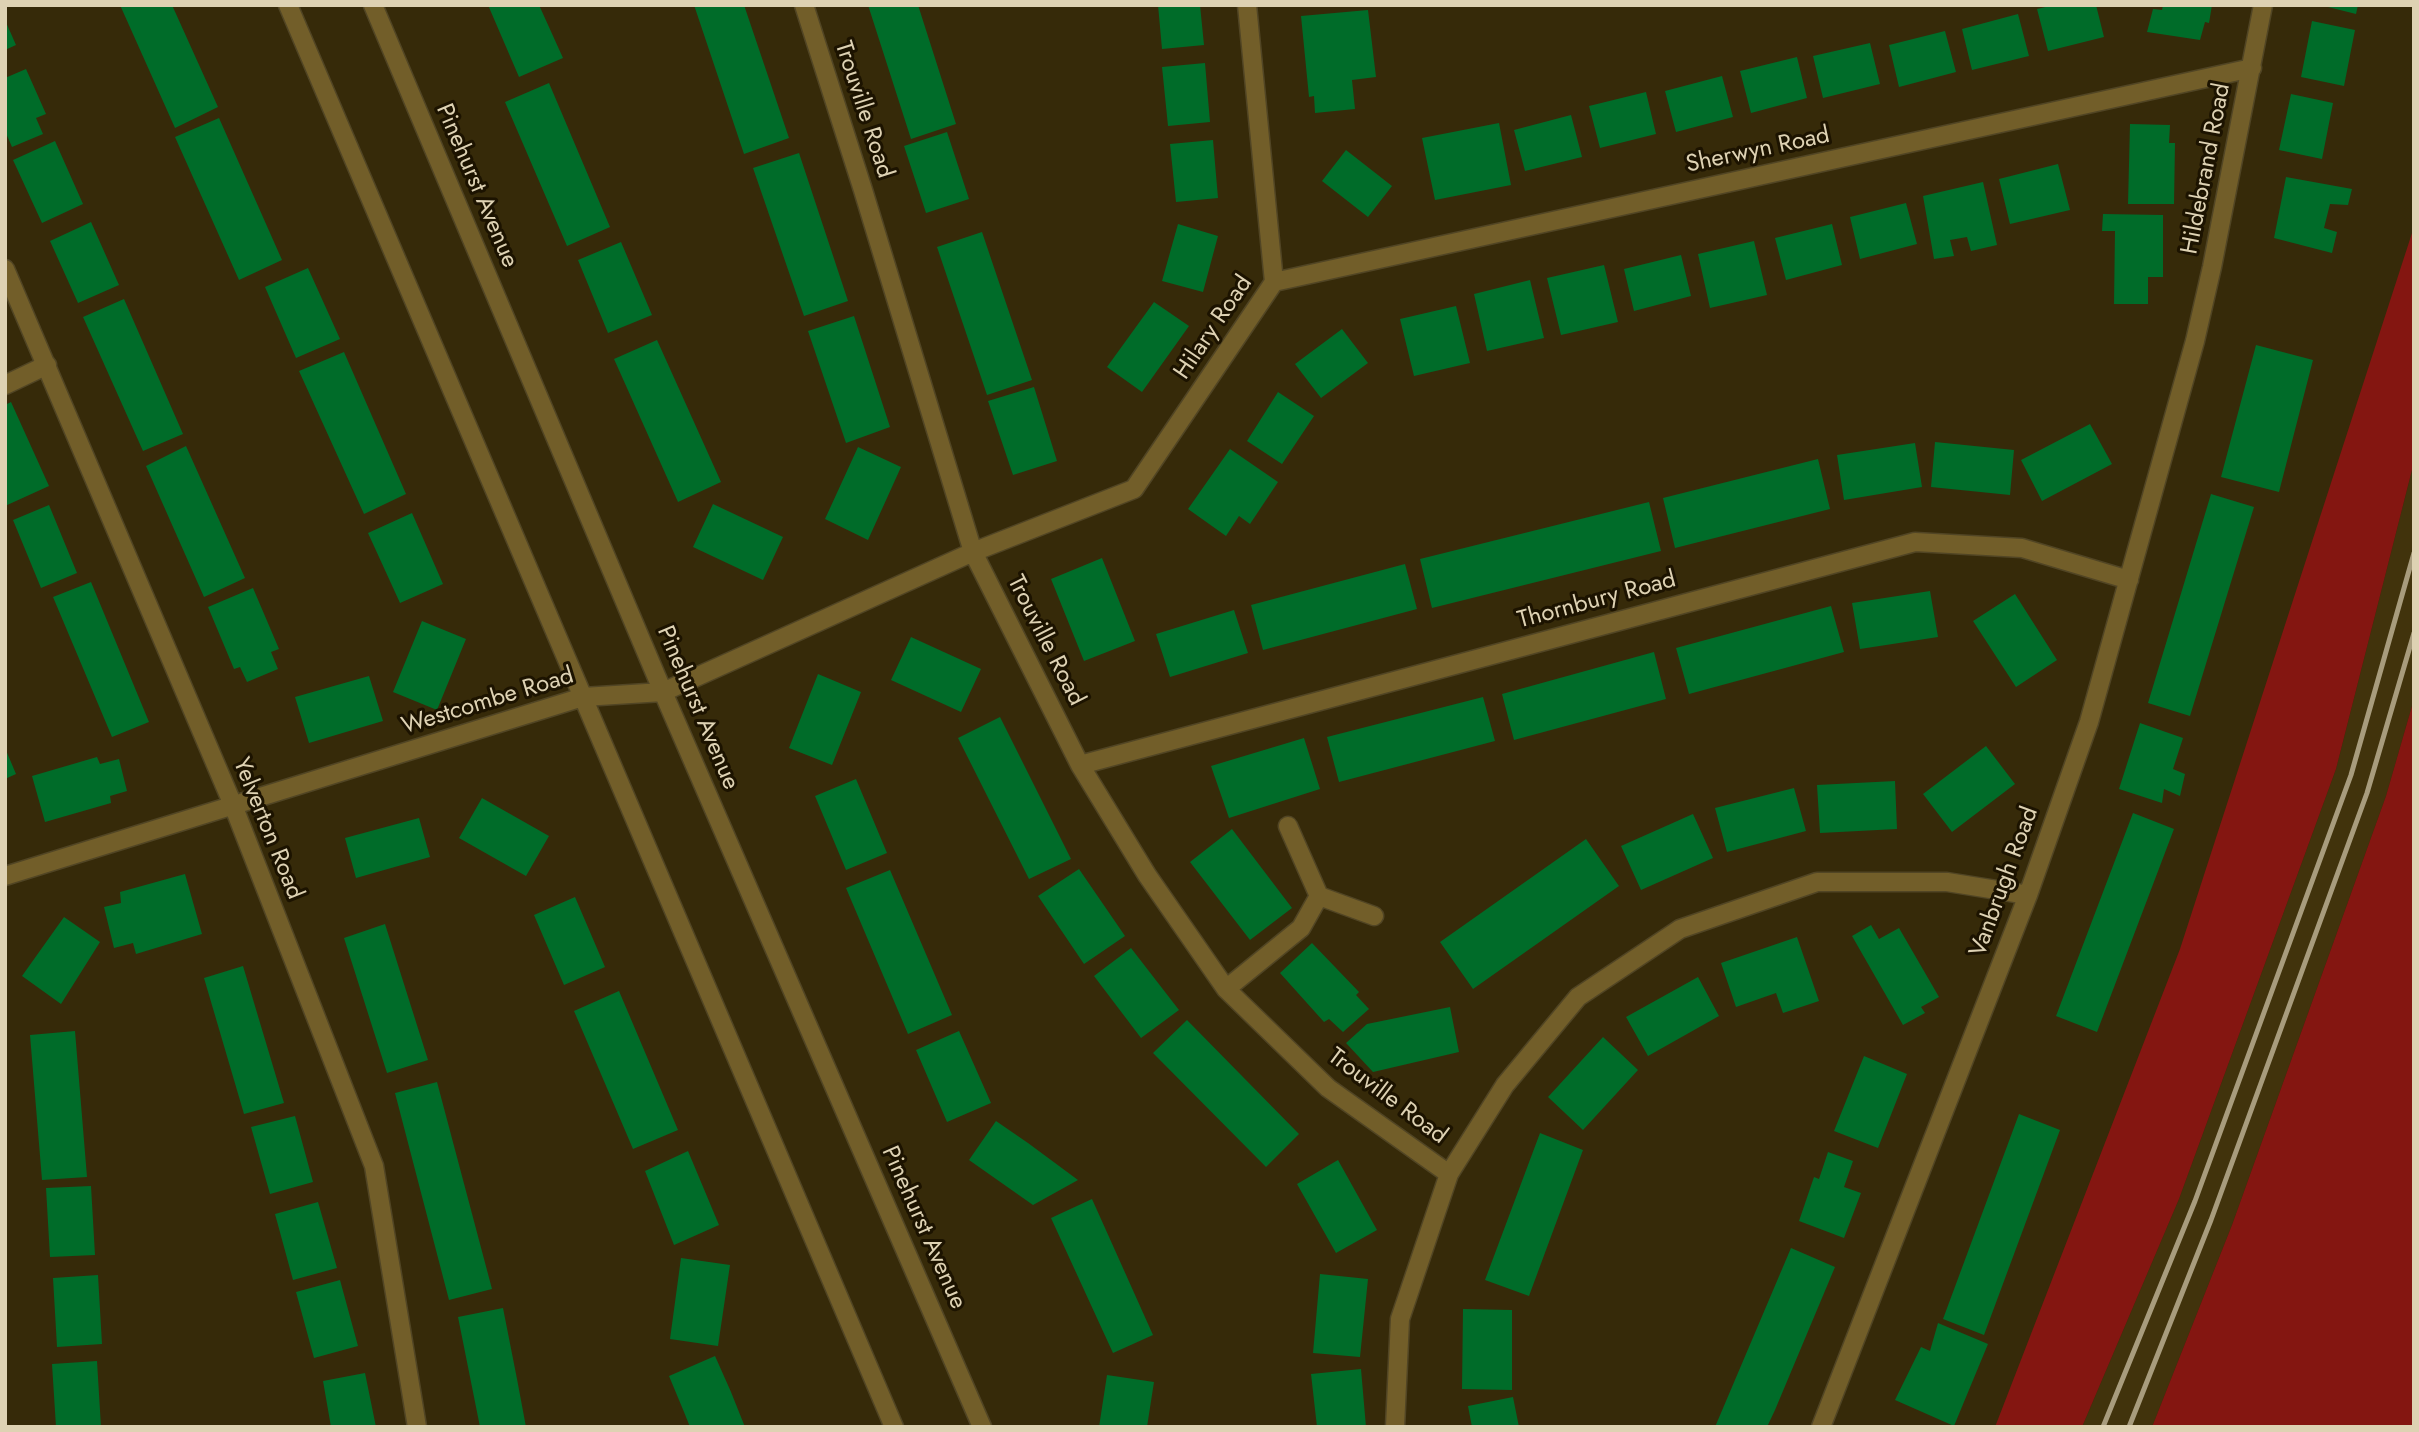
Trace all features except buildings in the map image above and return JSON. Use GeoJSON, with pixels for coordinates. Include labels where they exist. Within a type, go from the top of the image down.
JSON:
{"type":"FeatureCollection","features":[{"type":"Feature","properties":{"kind":"street"},"geometry":{"type":"LineString","coordinates":[[288,5],[894,1427]]}},
{"type":"Feature","properties":{"kind":"street","name":"Pinehurst Avenue"},"geometry":{"type":"LineString","coordinates":[[373,5],[663,692],[982,1427]]}},
{"type":"Feature","properties":{"kind":"street","name":"Trouville Road"},"geometry":{"type":"LineString","coordinates":[[804,5],[973,552],[1080,765],[1147,874],[1226,989],[1328,1088],[1449,1174]]}},
{"type":"Feature","properties":{"kind":"street","name":"Hilary Road"},"geometry":{"type":"LineString","coordinates":[[973,552],[1134,489],[1274,282],[1247,5]]}},
{"type":"Feature","properties":{"kind":"street","name":"Hildebrand Road"},"geometry":{"type":"LineString","coordinates":[[2195,341],[2213,267],[2263,5]]}},
{"type":"Feature","properties":{"kind":"street","name":"Sherwyn Road"},"geometry":{"type":"LineString","coordinates":[[1274,282],[2252,68]]}},
{"type":"Feature","properties":{"kind":"street","name":"Yelverton Road"},"geometry":{"type":"LineString","coordinates":[[5,269],[233,805],[374,1166],[417,1427]]}},
{"type":"Feature","properties":{"kind":"street","name":"Vanbrugh Road"},"geometry":{"type":"LineString","coordinates":[[1821,1427],[2028,895],[2089,722],[2195,341]]}},
{"type":"Feature","properties":{"kind":"street"},"geometry":{"type":"LineString","coordinates":[[5,385],[47,365]]}},
{"type":"Feature","properties":{"kind":"street","name":"Thornbury Road"},"geometry":{"type":"LineString","coordinates":[[1080,765],[1915,542],[2022,548],[2129,580]]}},
{"type":"Feature","properties":{"kind":"street","name":"Westcombe Road"},"geometry":{"type":"LineString","coordinates":[[5,876],[583,697],[663,692],[973,552]]}},
{"type":"Feature","properties":{"kind":"street"},"geometry":{"type":"LineString","coordinates":[[1288,826],[1318,896],[1374,916]]}},
{"type":"Feature","properties":{"kind":"street"},"geometry":{"type":"LineString","coordinates":[[1395,1427],[1400,1319],[1449,1174],[1505,1086],[1578,997],[1681,929],[1817,882],[1947,882],[2028,895]]}},
{"type":"Feature","properties":{"kind":"street"},"geometry":{"type":"LineString","coordinates":[[1226,989],[1301,928],[1318,896]]}},
{"type":"Feature","properties":{"kind":"shaded area"},"geometry":{"type":"Polygon","coordinates":[[[2414,220],[2414,462],[2336,769],[2179,1199],[2082,1427],[1995,1427],[2180,949],[2414,220]]]}},
{"type":"Feature","properties":{"kind":"shaded area"},"geometry":{"type":"Polygon","coordinates":[[[2414,462],[2414,699],[2386,796],[2232,1225],[2152,1427],[2082,1427],[2179,1199],[2336,769],[2414,462]]]}},
{"type":"Feature","properties":{"kind":"shaded area"},"geometry":{"type":"Polygon","coordinates":[[[2414,699],[2414,1427],[2152,1427],[2232,1225],[2386,796],[2414,699]]]}},
{"type":"Feature","properties":{"kind":"railway"},"geometry":{"type":"LineString","coordinates":[[2103,1427],[2195,1201],[2351,775],[2414,553]]}},
{"type":"Feature","properties":{"kind":"railway"},"geometry":{"type":"LineString","coordinates":[[2129,1427],[2211,1220],[2367,793],[2414,633]]}}]}
